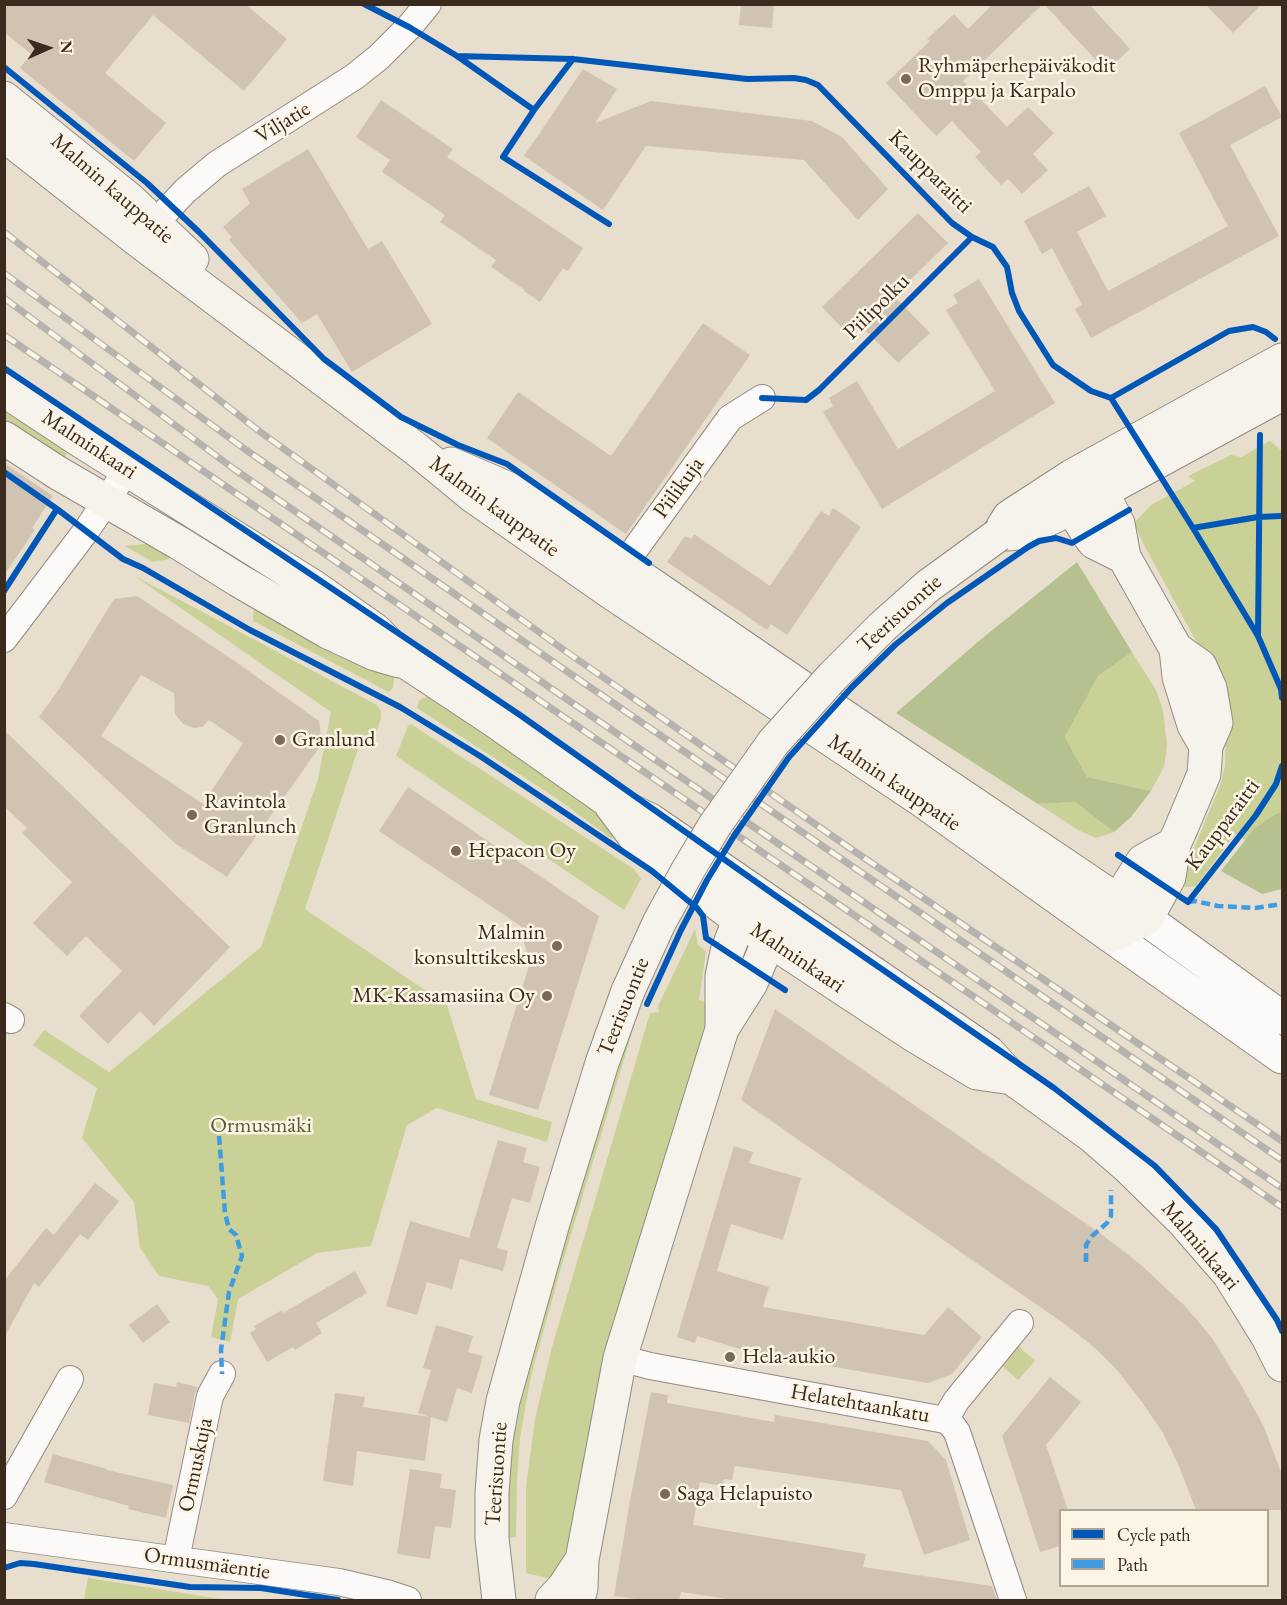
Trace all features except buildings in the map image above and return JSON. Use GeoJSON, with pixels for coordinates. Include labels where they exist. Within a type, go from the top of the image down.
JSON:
{"type":"FeatureCollection","features":[{"type":"Feature","properties":{"kind":"main road","name":"Malmin kauppatie"},"geometry":{"type":"LineString","coordinates":[[4,98],[129,198],[147,232]]}},
{"type":"Feature","properties":{"kind":"main road","name":"Malmin kauppatie"},"geometry":{"type":"LineString","coordinates":[[4,135],[147,232],[265,337],[416,449],[473,496],[617,579],[854,723],[1118,901]]}},
{"type":"Feature","properties":{"kind":"main road"},"geometry":{"type":"LineString","coordinates":[[1009,528],[1072,476],[1282,360]]}},
{"type":"Feature","properties":{"kind":"main road","name":"Malminkaari"},"geometry":{"type":"LineString","coordinates":[[4,390],[314,587],[375,630],[409,664],[606,799],[650,820],[988,1052],[1012,1078],[1091,1134],[1182,1220],[1229,1274],[1268,1336],[1282,1365]]}},
{"type":"Feature","properties":{"kind":"main road"},"geometry":{"type":"LineString","coordinates":[[1009,528],[1072,508],[1282,394]]}},
{"type":"Feature","properties":{"kind":"main road","name":"Malminkaari"},"geometry":{"type":"LineString","coordinates":[[4,438],[58,473],[328,632],[375,654],[409,664]]}},
{"type":"Feature","properties":{"kind":"main road"},"geometry":{"type":"LineString","coordinates":[[1072,476],[1102,492],[1118,524],[1124,557],[1176,649],[1200,666],[1210,688],[1216,723],[1206,746],[1204,774],[1173,844],[1169,877],[1146,919],[1111,936]]}},
{"type":"Feature","properties":{"kind":"main road"},"geometry":{"type":"LineString","coordinates":[[1072,476],[1072,508],[1094,542],[1124,557]]}},
{"type":"Feature","properties":{"kind":"main road","name":"Teerisuontie"},"geometry":{"type":"LineString","coordinates":[[499,1600],[492,1538],[492,1491],[496,1440],[503,1401],[553,1223],[602,1063],[628,991],[660,923],[715,825],[773,743],[833,676],[882,627],[928,586],[1009,528]]}},
{"type":"Feature","properties":{"kind":"main road","name":"Malmin kauppatie"},"geometry":{"type":"LineString","coordinates":[[617,579],[1111,936]]}},
{"type":"Feature","properties":{"kind":"main road","name":"Malminkaari"},"geometry":{"type":"LineString","coordinates":[[606,799],[634,836],[656,856],[739,920],[912,1034],[977,1073],[1012,1078]]}},
{"type":"Feature","properties":{"kind":"main road"},"geometry":{"type":"LineString","coordinates":[[1111,936],[1118,901],[1143,861],[1173,844]]}},
{"type":"Feature","properties":{"kind":"main road"},"geometry":{"type":"LineString","coordinates":[[578,1600],[582,1560],[620,1358],[722,1029],[751,984],[769,940],[771,904],[739,920],[727,952],[722,976],[722,1029]]}},
{"type":"Feature","properties":{"kind":"main road"},"geometry":{"type":"LineString","coordinates":[[552,1600],[582,1560]]}},
{"type":"Feature","properties":{"kind":"street","name":"Viljatie"},"geometry":{"type":"LineString","coordinates":[[147,232],[185,191],[218,164],[354,77],[379,57],[428,4]]}},
{"type":"Feature","properties":{"kind":"street","name":"Piilikuja"},"geometry":{"type":"LineString","coordinates":[[617,579],[633,552],[730,418],[762,398]]}},
{"type":"Feature","properties":{"kind":"street"},"geometry":{"type":"LineString","coordinates":[[4,639],[86,531],[127,470]]}},
{"type":"Feature","properties":{"kind":"street","name":"Malmin kauppatie"},"geometry":{"type":"LineString","coordinates":[[1118,901],[1282,1018]]}},
{"type":"Feature","properties":{"kind":"street","name":"Malmin kauppatie"},"geometry":{"type":"LineString","coordinates":[[1111,936],[1282,1057]]}},
{"type":"Feature","properties":{"kind":"street"},"geometry":{"type":"LineString","coordinates":[[945,1420],[956,1401],[1020,1323]]}},
{"type":"Feature","properties":{"kind":"street","name":"Helatehtaankatu"},"geometry":{"type":"LineString","coordinates":[[620,1358],[650,1366],[945,1420],[957,1432],[1013,1600]]}},
{"type":"Feature","properties":{"kind":"street","name":"Ormuskuja"},"geometry":{"type":"LineString","coordinates":[[176,1559],[210,1396],[222,1374]]}},
{"type":"Feature","properties":{"kind":"street"},"geometry":{"type":"LineString","coordinates":[[4,1496],[70,1379]]}},
{"type":"Feature","properties":{"kind":"street","name":"Ormusmäentie"},"geometry":{"type":"LineString","coordinates":[[4,1536],[339,1582],[408,1600]]}},
{"type":"Feature","properties":{"kind":"green space"},"geometry":{"type":"Polygon","coordinates":[[[4,407],[69,450],[60,465],[5,426],[4,407]]]}},
{"type":"Feature","properties":{"kind":"green space"},"geometry":{"type":"Polygon","coordinates":[[[1270,441],[1282,451],[1282,833],[1250,843],[1235,834],[1196,886],[1187,887],[1179,885],[1221,783],[1225,766],[1226,724],[1209,665],[1134,523],[1151,505],[1195,481],[1188,476],[1231,455],[1241,457],[1270,441]]]}},
{"type":"Feature","properties":{"kind":"green space"},"geometry":{"type":"Polygon","coordinates":[[[145,544],[170,552],[169,559],[153,562],[125,546],[145,544]]]}},
{"type":"Feature","properties":{"kind":"green space"},"geometry":{"type":"Polygon","coordinates":[[[1077,562],[1132,652],[1098,676],[1065,737],[1087,777],[1151,791],[1131,817],[1114,832],[1075,802],[1038,804],[896,713],[980,640],[1077,562]]]}},
{"type":"Feature","properties":{"kind":"green space","name":"Ormusmäki"},"geometry":{"type":"Polygon","coordinates":[[[133,575],[377,705],[381,711],[381,718],[373,741],[363,734],[305,909],[447,1005],[476,1099],[552,1122],[547,1142],[437,1108],[407,1125],[371,1246],[317,1253],[238,1299],[230,1342],[211,1337],[218,1299],[208,1286],[159,1276],[140,1248],[134,1202],[82,1138],[97,1088],[33,1045],[44,1030],[109,1072],[261,947],[318,779],[331,712],[133,575]]]}},
{"type":"Feature","properties":{"kind":"green space"},"geometry":{"type":"Polygon","coordinates":[[[254,601],[391,672],[394,678],[393,688],[389,692],[253,621],[254,601]]]}},
{"type":"Feature","properties":{"kind":"green space"},"geometry":{"type":"Polygon","coordinates":[[[1132,652],[1156,690],[1163,710],[1167,746],[1164,767],[1151,791],[1087,777],[1065,737],[1098,676],[1132,652]]]}},
{"type":"Feature","properties":{"kind":"green space"},"geometry":{"type":"Polygon","coordinates":[[[435,697],[546,772],[616,828],[612,839],[556,798],[417,708],[419,701],[435,697]]]}},
{"type":"Feature","properties":{"kind":"green space"},"geometry":{"type":"Polygon","coordinates":[[[411,724],[634,869],[641,879],[624,910],[396,756],[408,726],[411,724]]]}},
{"type":"Feature","properties":{"kind":"green space"},"geometry":{"type":"Polygon","coordinates":[[[1075,802],[1114,832],[1096,838],[1080,831],[1038,804],[1075,802]]]}},
{"type":"Feature","properties":{"kind":"green space"},"geometry":{"type":"Polygon","coordinates":[[[1282,812],[1282,889],[1262,894],[1221,871],[1254,829],[1282,812]]]}},
{"type":"Feature","properties":{"kind":"green space"},"geometry":{"type":"Polygon","coordinates":[[[695,929],[698,945],[706,951],[699,1000],[710,1004],[711,1015],[579,1512],[556,1580],[526,1573],[526,1487],[535,1419],[552,1347],[650,1013],[659,1012],[658,1006],[695,929]]]}},
{"type":"Feature","properties":{"kind":"green space"},"geometry":{"type":"Polygon","coordinates":[[[634,1015],[637,1016],[532,1372],[520,1438],[516,1537],[507,1538],[506,1515],[511,1435],[526,1361],[634,1015]]]}},
{"type":"Feature","properties":{"kind":"green space"},"geometry":{"type":"Polygon","coordinates":[[[1016,1344],[1035,1361],[1018,1380],[999,1363],[1016,1344]]]}},
{"type":"Feature","properties":{"kind":"green space"},"geometry":{"type":"Polygon","coordinates":[[[88,1578],[227,1600],[84,1600],[88,1578]]]}},
{"type":"Feature","properties":{"kind":"railway"},"geometry":{"type":"LineString","coordinates":[[4,232],[259,431],[571,655],[854,851],[1282,1141]]}},
{"type":"Feature","properties":{"kind":"railway"},"geometry":{"type":"LineString","coordinates":[[4,273],[246,450],[1282,1160]]}},
{"type":"Feature","properties":{"kind":"railway"},"geometry":{"type":"LineString","coordinates":[[4,298],[234,469],[1282,1188]]}},
{"type":"Feature","properties":{"kind":"railway"},"geometry":{"type":"LineString","coordinates":[[4,335],[1282,1207]]}},
{"type":"Feature","properties":{"kind":"marked path"},"geometry":{"type":"LineString","coordinates":[[1188,902],[1255,908],[1282,904]]}},
{"type":"Feature","properties":{"kind":"marked path"},"geometry":{"type":"LineString","coordinates":[[219,1136],[225,1213],[229,1229],[236,1235],[242,1256],[229,1292],[221,1350],[222,1374]]}},
{"type":"Feature","properties":{"kind":"marked path"},"geometry":{"type":"LineString","coordinates":[[1086,1262],[1086,1245],[1111,1216],[1111,1190]]}},
{"type":"Feature","properties":{"kind":"cycle path","name":"Kaupparaitti"},"geometry":{"type":"LineString","coordinates":[[364,4],[409,27],[457,56],[573,59],[747,79],[794,78],[818,85],[952,223],[972,237],[993,247],[1007,267],[1012,293],[1019,311],[1053,365],[1091,391],[1111,398],[1258,636],[1281,689],[1282,698]]}},
{"type":"Feature","properties":{"kind":"cycle path"},"geometry":{"type":"LineString","coordinates":[[457,56],[534,110]]}},
{"type":"Feature","properties":{"kind":"cycle path"},"geometry":{"type":"LineString","coordinates":[[573,59],[534,110],[503,157],[609,224]]}},
{"type":"Feature","properties":{"kind":"cycle path"},"geometry":{"type":"LineString","coordinates":[[4,67],[147,183],[199,232],[324,359],[401,417],[458,445],[507,464],[649,563]]}},
{"type":"Feature","properties":{"kind":"cycle path","name":"Piilipolku"},"geometry":{"type":"LineString","coordinates":[[762,398],[806,400],[819,390],[972,237]]}},
{"type":"Feature","properties":{"kind":"cycle path"},"geometry":{"type":"LineString","coordinates":[[1111,398],[1229,331],[1253,327],[1266,332],[1275,339]]}},
{"type":"Feature","properties":{"kind":"cycle path"},"geometry":{"type":"LineString","coordinates":[[4,368],[520,715],[1054,1088],[1155,1166],[1216,1229],[1282,1331]]}},
{"type":"Feature","properties":{"kind":"cycle path"},"geometry":{"type":"LineString","coordinates":[[1258,636],[1260,435]]}},
{"type":"Feature","properties":{"kind":"cycle path"},"geometry":{"type":"LineString","coordinates":[[4,472],[123,559],[143,568],[250,630],[400,707],[480,756],[652,871],[697,908],[703,916],[706,938],[785,990]]}},
{"type":"Feature","properties":{"kind":"cycle path"},"geometry":{"type":"LineString","coordinates":[[4,591],[57,509]]}},
{"type":"Feature","properties":{"kind":"cycle path"},"geometry":{"type":"LineString","coordinates":[[647,1004],[681,930],[707,880],[734,836],[789,757],[852,687],[895,645],[947,603],[1028,547],[1039,541],[1056,538],[1072,543],[1129,510]]}},
{"type":"Feature","properties":{"kind":"cycle path"},"geometry":{"type":"LineString","coordinates":[[1193,528],[1258,517],[1281,516]]}},
{"type":"Feature","properties":{"kind":"cycle path","name":"Kaupparaitti"},"geometry":{"type":"LineString","coordinates":[[1118,855],[1188,902],[1256,815],[1276,784],[1282,766]]}},
{"type":"Feature","properties":{"kind":"cycle path"},"geometry":{"type":"LineString","coordinates":[[4,1568],[20,1563],[34,1564],[190,1587],[261,1588],[338,1600]]}},
{"type":"Feature","properties":{"kind":"place","name":"Ryhmäperhepäiväkodit Omppu ja Karpalo"},"geometry":{"type":"Point","coordinates":[906,79]}},
{"type":"Feature","properties":{"kind":"place","name":"Granlund"},"geometry":{"type":"Point","coordinates":[280,740]}},
{"type":"Feature","properties":{"kind":"place","name":"Ravintola Granlunch"},"geometry":{"type":"Point","coordinates":[192,815]}},
{"type":"Feature","properties":{"kind":"place","name":"Hepacon Oy"},"geometry":{"type":"Point","coordinates":[456,851]}},
{"type":"Feature","properties":{"kind":"place","name":"Malmin konsulttikeskus"},"geometry":{"type":"Point","coordinates":[557,946]}},
{"type":"Feature","properties":{"kind":"place","name":"MK-Kassamasiina Oy"},"geometry":{"type":"Point","coordinates":[547,996]}},
{"type":"Feature","properties":{"kind":"place","name":"Hela-aukio"},"geometry":{"type":"Point","coordinates":[730,1357]}},
{"type":"Feature","properties":{"kind":"place","name":"Saga Helapuisto"},"geometry":{"type":"Point","coordinates":[665,1494]}}]}
